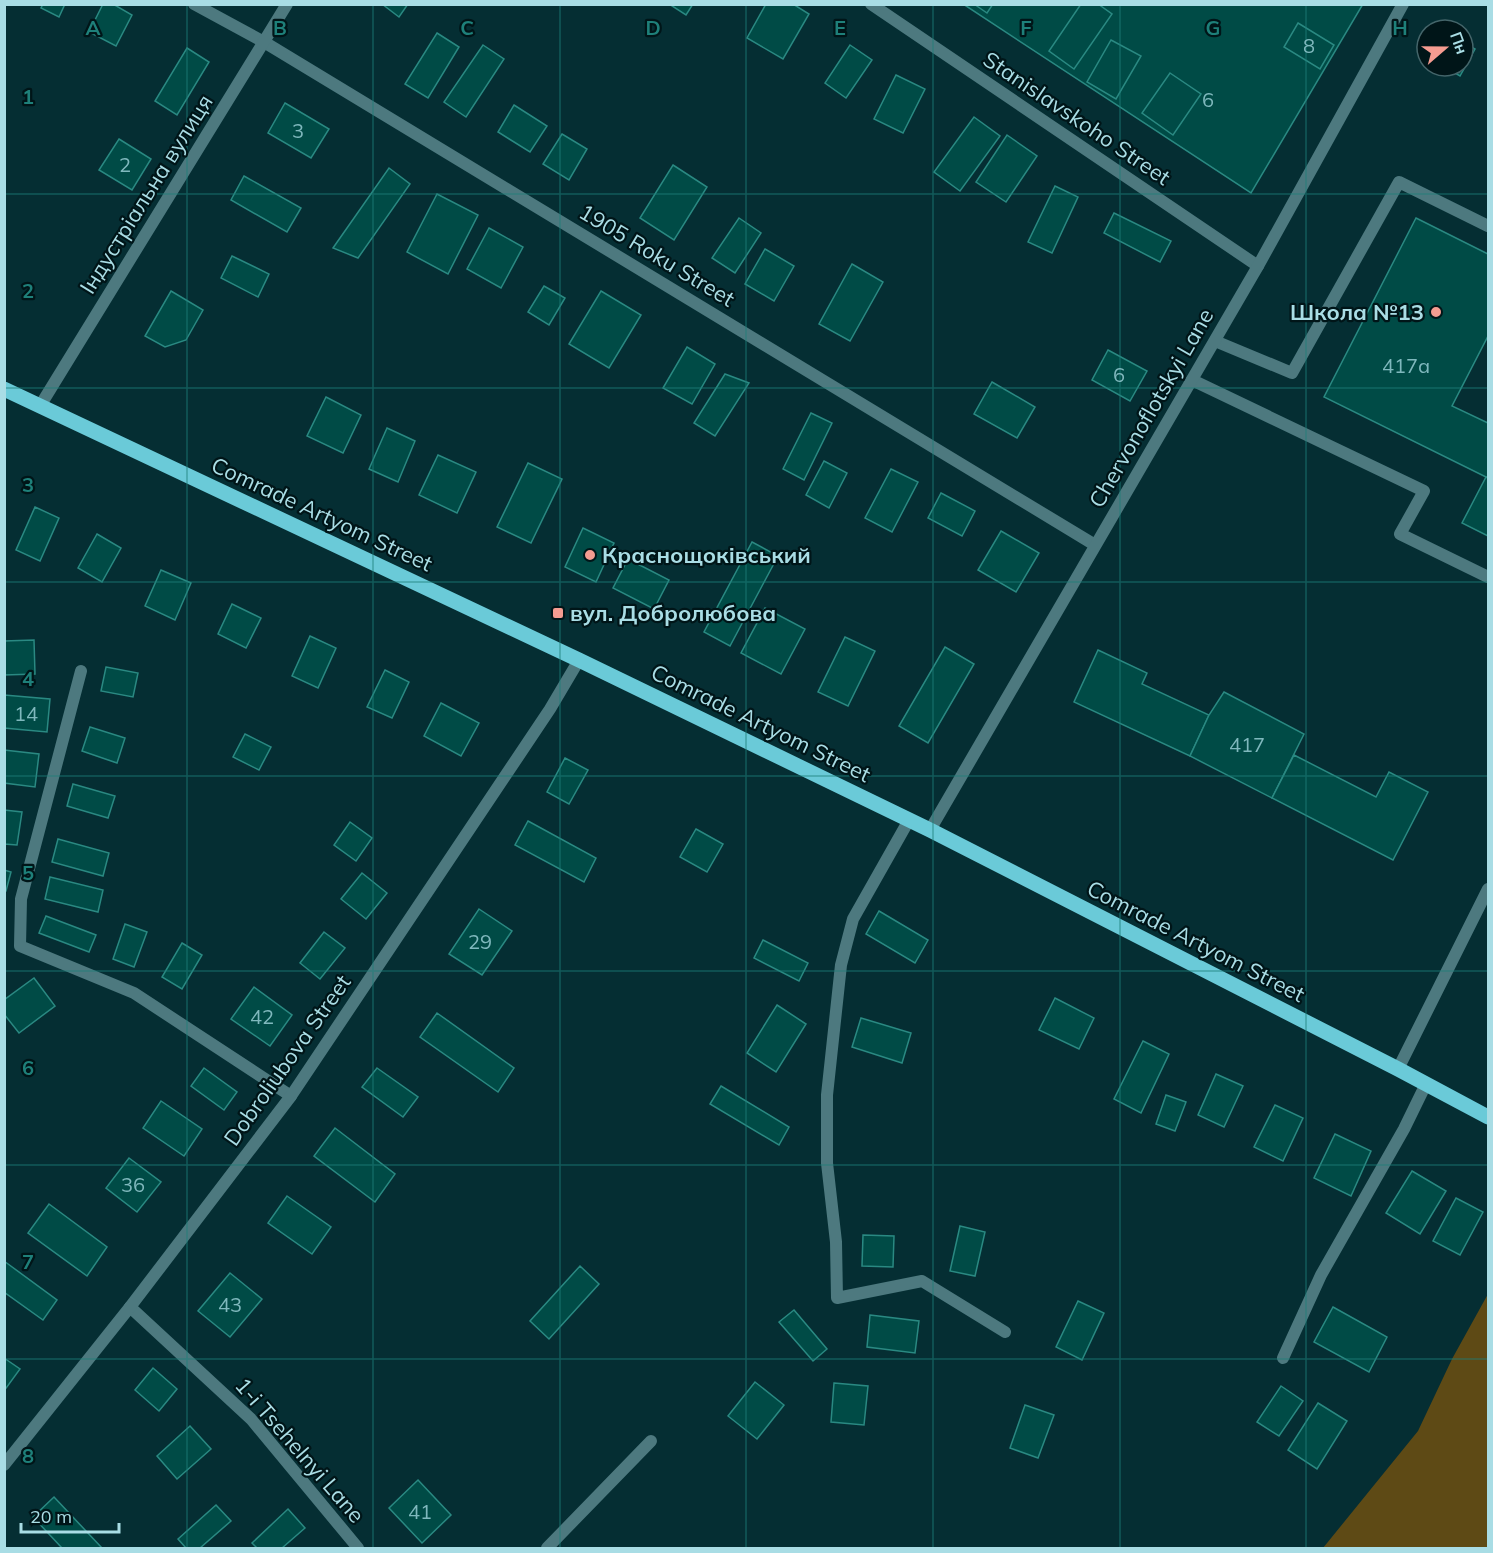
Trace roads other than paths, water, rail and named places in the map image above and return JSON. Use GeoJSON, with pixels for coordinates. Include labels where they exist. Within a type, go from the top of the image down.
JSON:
{"type":"FeatureCollection","features":[{"type":"Feature","properties":{"kind":"main road","name":"Comrade Artyom Street"},"geometry":{"type":"LineString","coordinates":[[4,389],[579,660],[930,830],[1398,1069],[1488,1118]]}},
{"type":"Feature","properties":{"kind":"street","name":"1905 Roku Street"},"geometry":{"type":"LineString","coordinates":[[194,4],[264,42],[1095,545]]}},
{"type":"Feature","properties":{"kind":"street","name":"Індустріальна вулиця"},"geometry":{"type":"LineString","coordinates":[[40,406],[287,4]]}},
{"type":"Feature","properties":{"kind":"street","name":"Stanislavskoho Street"},"geometry":{"type":"LineString","coordinates":[[871,4],[1258,266]]}},
{"type":"Feature","properties":{"kind":"street","name":"Chervonoflotskyi Lane"},"geometry":{"type":"LineString","coordinates":[[930,830],[1258,266],[1403,4]]}},
{"type":"Feature","properties":{"kind":"street"},"geometry":{"type":"LineString","coordinates":[[1215,341],[1292,373],[1400,182],[1488,226]]}},
{"type":"Feature","properties":{"kind":"street"},"geometry":{"type":"LineString","coordinates":[[1192,380],[1424,491],[1400,534],[1488,577]]}},
{"type":"Feature","properties":{"kind":"street","name":"Dobroliubova Street"},"geometry":{"type":"LineString","coordinates":[[4,1465],[130,1306],[291,1096],[550,709],[579,660]]}},
{"type":"Feature","properties":{"kind":"street"},"geometry":{"type":"LineString","coordinates":[[81,672],[21,899],[20,946],[134,993],[291,1096]]}},
{"type":"Feature","properties":{"kind":"street"},"geometry":{"type":"LineString","coordinates":[[909,820],[853,919],[841,965],[827,1095],[827,1163],[836,1242],[837,1298],[922,1281],[1005,1332]]}},
{"type":"Feature","properties":{"kind":"street"},"geometry":{"type":"LineString","coordinates":[[1398,1069],[1488,889]]}},
{"type":"Feature","properties":{"kind":"street"},"geometry":{"type":"LineString","coordinates":[[1283,1358],[1321,1275],[1404,1130],[1426,1084]]}},
{"type":"Feature","properties":{"kind":"street","name":"1-i Tsehelnyi Lane"},"geometry":{"type":"LineString","coordinates":[[130,1306],[251,1419],[358,1548]]}},
{"type":"Feature","properties":{"kind":"street"},"geometry":{"type":"LineString","coordinates":[[547,1548],[651,1441]]}},
{"type":"Feature","properties":{"kind":"place","name":"Школа №13"},"geometry":{"type":"Point","coordinates":[1436,312]}},
{"type":"Feature","properties":{"kind":"place","name":"Краснощоківський"},"geometry":{"type":"Point","coordinates":[590,555]}},
{"type":"Feature","properties":{"kind":"place","name":"вул. Добролюбова"},"geometry":{"type":"Point","coordinates":[558,613]}}]}
